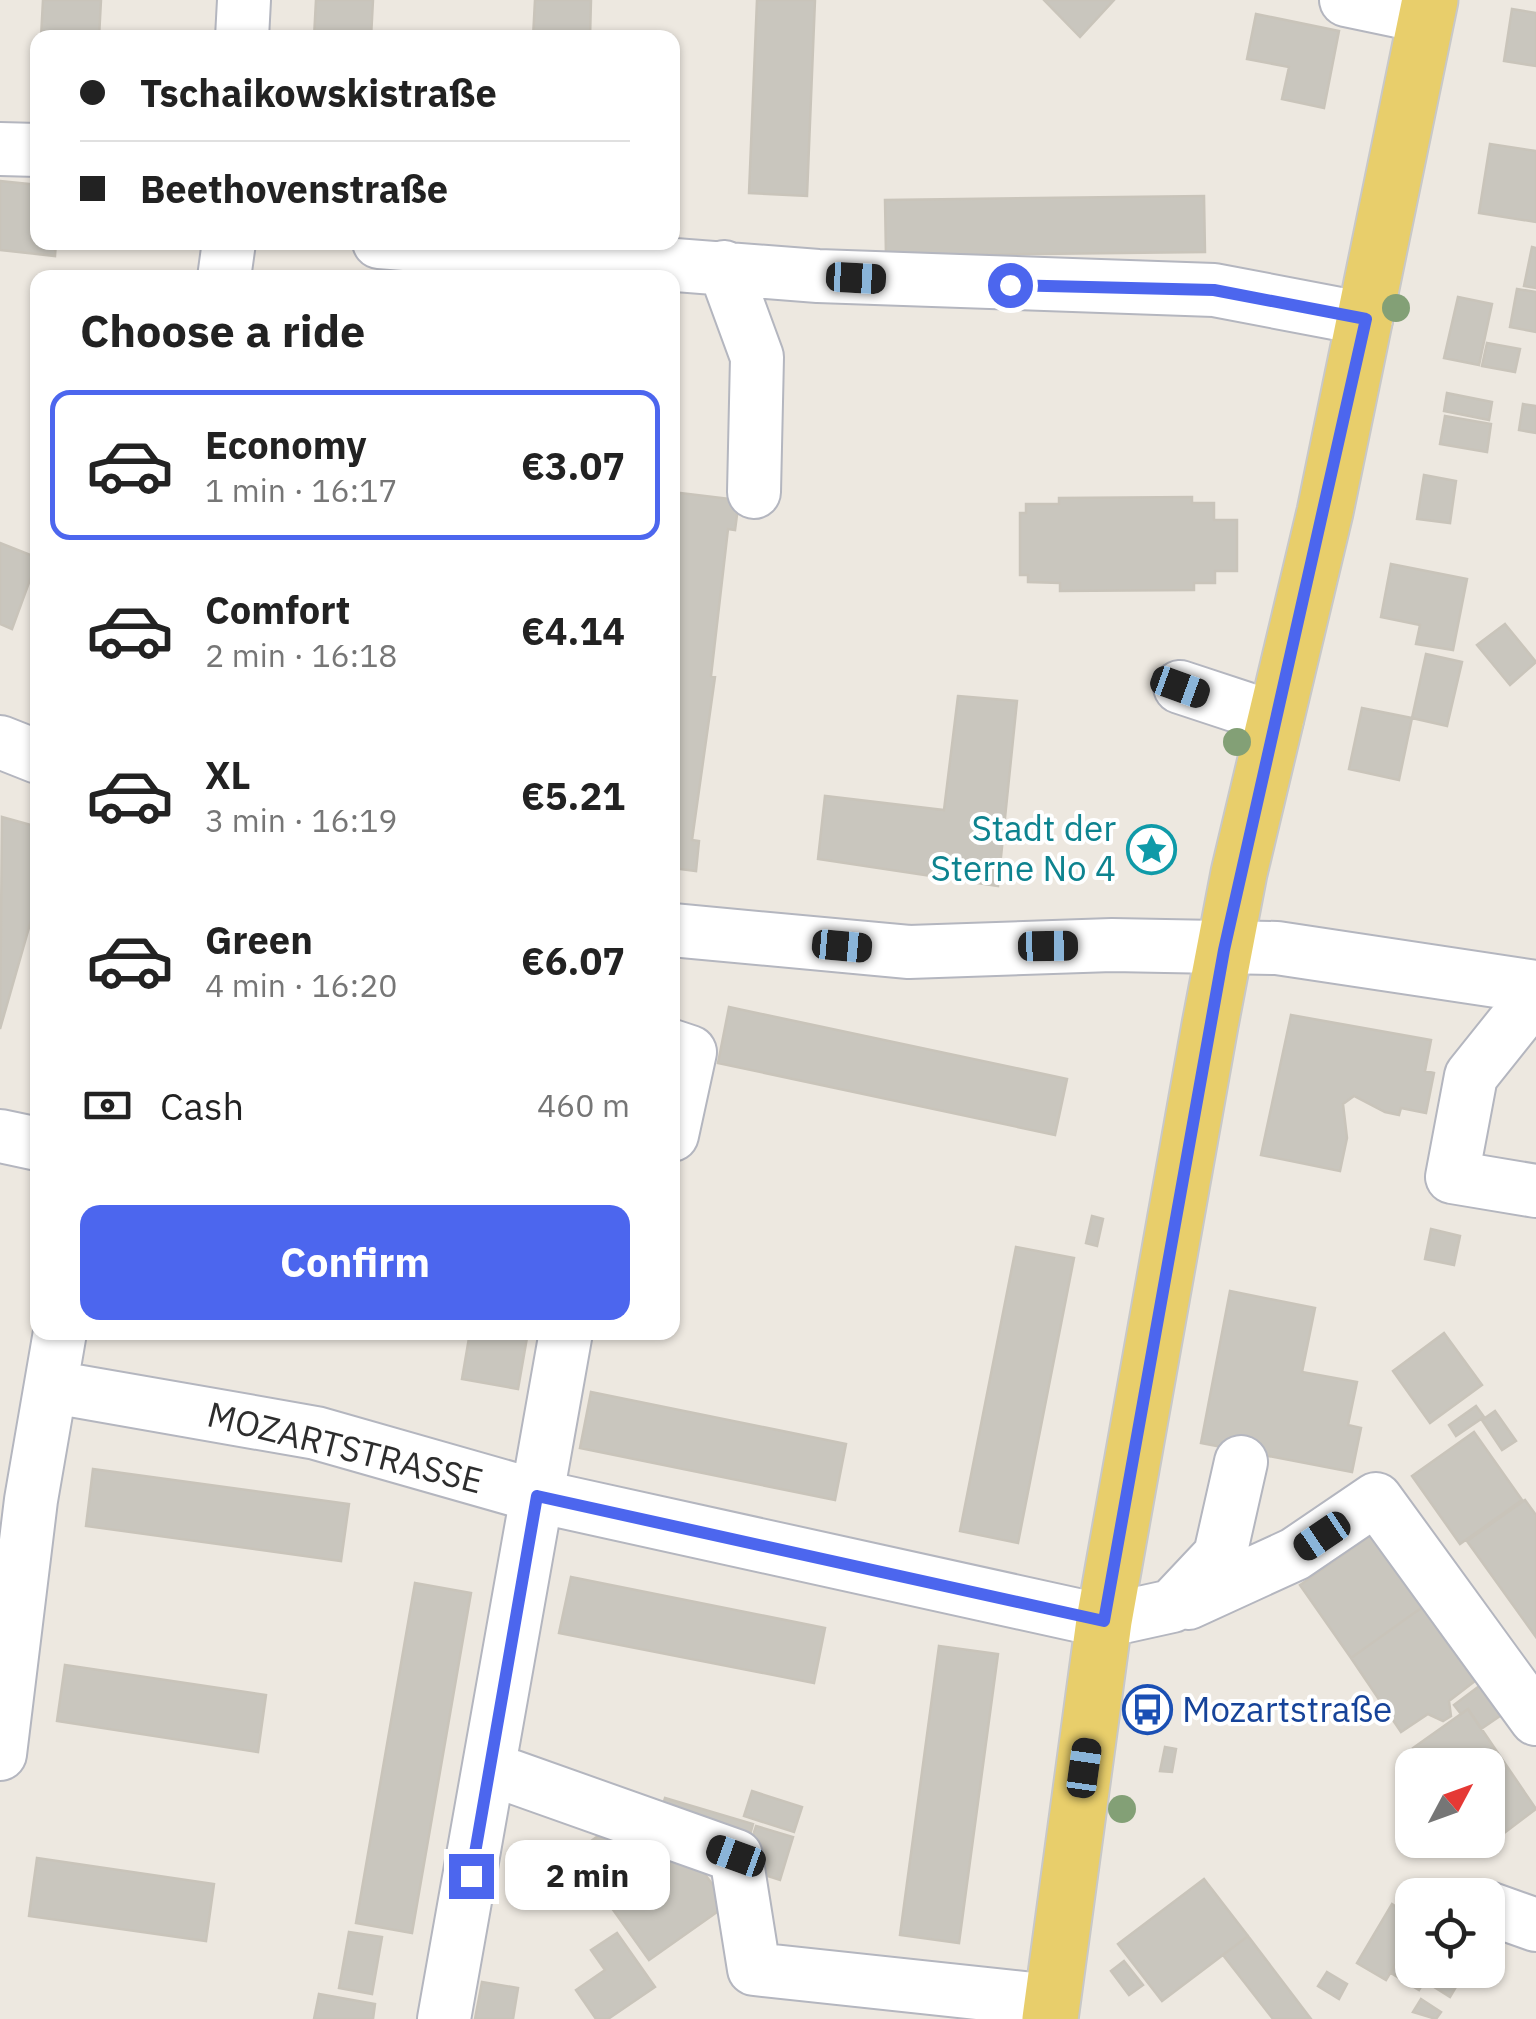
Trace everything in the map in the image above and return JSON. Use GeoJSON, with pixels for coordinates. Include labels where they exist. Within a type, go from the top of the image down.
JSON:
{"type":"FeatureCollection","features":[{"type":"Feature","properties":{"kind":"main road"},"geometry":{"type":"LineString","coordinates":[[1051,2010],[1104,1621],[1224,950],[1366,319],[1429,9]]}},
{"type":"Feature","properties":{"kind":"street"},"geometry":{"type":"LineString","coordinates":[[242,30],[244,0]]}},
{"type":"Feature","properties":{"kind":"street"},"geometry":{"type":"LineString","coordinates":[[1346,0],[1429,9]]}},
{"type":"Feature","properties":{"kind":"street"},"geometry":{"type":"LineString","coordinates":[[0,149],[30,150]]}},
{"type":"Feature","properties":{"kind":"street"},"geometry":{"type":"LineString","coordinates":[[425,250],[512,265],[724,267],[895,280],[1214,290],[1366,319]]}},
{"type":"Feature","properties":{"kind":"street"},"geometry":{"type":"LineString","coordinates":[[724,267],[756,357],[754,492]]}},
{"type":"Feature","properties":{"kind":"street"},"geometry":{"type":"LineString","coordinates":[[1180,687],[1277,719]]}},
{"type":"Feature","properties":{"kind":"street"},"geometry":{"type":"LineString","coordinates":[[0,742],[30,754]]}},
{"type":"Feature","properties":{"kind":"street"},"geometry":{"type":"LineString","coordinates":[[680,931],[909,952],[1112,944],[1224,950],[1277,948],[1534,987],[1523,1011],[1471,1076],[1452,1177],[1536,1191]]}},
{"type":"Feature","properties":{"kind":"street"},"geometry":{"type":"LineString","coordinates":[[680,1049],[690,1052],[680,1098]]}},
{"type":"Feature","properties":{"kind":"street"},"geometry":{"type":"LineString","coordinates":[[0,1136],[30,1142]]}},
{"type":"Feature","properties":{"kind":"street"},"geometry":{"type":"LineString","coordinates":[[0,1754],[15,1496],[52,1388],[59,1340]]}},
{"type":"Feature","properties":{"kind":"street"},"geometry":{"type":"LineString","coordinates":[[444,2019],[565,1340]]}},
{"type":"Feature","properties":{"kind":"street","name":"MOZARTSTRASSE"},"geometry":{"type":"LineString","coordinates":[[52,1388],[316,1434],[537,1496],[1104,1621]]}},
{"type":"Feature","properties":{"kind":"street"},"geometry":{"type":"LineString","coordinates":[[1172,1606],[1220,1555],[1240,1462]]}},
{"type":"Feature","properties":{"kind":"street"},"geometry":{"type":"LineString","coordinates":[[1104,1621],[1194,1602],[1295,1554],[1376,1499],[1536,1720]]}},
{"type":"Feature","properties":{"kind":"street"},"geometry":{"type":"LineString","coordinates":[[491,1768],[736,1856],[754,1970],[1051,2010]]}},
{"type":"Feature","properties":{"kind":"street"},"geometry":{"type":"LineString","coordinates":[[1505,1914],[1536,1925]]}},
{"type":"Feature","properties":{"kind":"building"},"geometry":{"type":"Polygon","coordinates":[[[43,0],[101,0],[99,30],[41,30],[43,0]]]}},
{"type":"Feature","properties":{"kind":"building"},"geometry":{"type":"Polygon","coordinates":[[[316,0],[373,0],[371,30],[314,30],[316,0]]]}},
{"type":"Feature","properties":{"kind":"building"},"geometry":{"type":"Polygon","coordinates":[[[535,0],[591,0],[590,30],[533,30],[535,0]]]}},
{"type":"Feature","properties":{"kind":"building"},"geometry":{"type":"Polygon","coordinates":[[[757,0],[815,0],[807,196],[749,193],[757,0]]]}},
{"type":"Feature","properties":{"kind":"building"},"geometry":{"type":"Polygon","coordinates":[[[1044,0],[1114,0],[1080,37],[1044,0]]]}},
{"type":"Feature","properties":{"kind":"building"},"geometry":{"type":"Polygon","coordinates":[[[1512,9],[1536,13],[1536,66],[1504,61],[1512,9]]]}},
{"type":"Feature","properties":{"kind":"building"},"geometry":{"type":"Polygon","coordinates":[[[1256,14],[1339,31],[1324,108],[1282,99],[1289,67],[1247,59],[1256,14]]]}},
{"type":"Feature","properties":{"kind":"building"},"geometry":{"type":"Polygon","coordinates":[[[1490,144],[1536,151],[1536,222],[1479,213],[1490,144]]]}},
{"type":"Feature","properties":{"kind":"building"},"geometry":{"type":"Polygon","coordinates":[[[0,181],[30,184],[30,250],[55,250],[55,256],[0,250],[0,181]]]}},
{"type":"Feature","properties":{"kind":"building"},"geometry":{"type":"Polygon","coordinates":[[[1204,196],[1205,252],[886,256],[885,200],[1204,196]]]}},
{"type":"Feature","properties":{"kind":"building"},"geometry":{"type":"Polygon","coordinates":[[[1532,247],[1536,248],[1536,288],[1524,286],[1532,247]]]}},
{"type":"Feature","properties":{"kind":"building"},"geometry":{"type":"Polygon","coordinates":[[[1517,289],[1536,292],[1536,332],[1510,327],[1517,289]]]}},
{"type":"Feature","properties":{"kind":"building"},"geometry":{"type":"Polygon","coordinates":[[[1458,297],[1492,304],[1479,365],[1444,358],[1458,297]]]}},
{"type":"Feature","properties":{"kind":"building"},"geometry":{"type":"Polygon","coordinates":[[[1487,343],[1520,349],[1515,372],[1482,366],[1487,343]]]}},
{"type":"Feature","properties":{"kind":"building"},"geometry":{"type":"Polygon","coordinates":[[[1447,393],[1492,402],[1489,420],[1444,411],[1447,393]]]}},
{"type":"Feature","properties":{"kind":"building"},"geometry":{"type":"Polygon","coordinates":[[[1523,404],[1536,406],[1536,433],[1519,430],[1523,404]]]}},
{"type":"Feature","properties":{"kind":"building"},"geometry":{"type":"Polygon","coordinates":[[[1445,416],[1491,424],[1487,452],[1440,444],[1445,416]]]}},
{"type":"Feature","properties":{"kind":"building"},"geometry":{"type":"Polygon","coordinates":[[[1424,475],[1456,481],[1450,523],[1417,519],[1424,475]]]}},
{"type":"Feature","properties":{"kind":"building"},"geometry":{"type":"Polygon","coordinates":[[[680,493],[739,500],[735,530],[728,529],[711,676],[715,677],[692,840],[699,841],[696,871],[680,869],[680,493]]]}},
{"type":"Feature","properties":{"kind":"building"},"geometry":{"type":"Polygon","coordinates":[[[1192,497],[1192,503],[1214,503],[1214,520],[1237,520],[1237,571],[1215,571],[1215,583],[1194,583],[1194,590],[1060,591],[1060,583],[1028,582],[1028,575],[1020,575],[1020,513],[1026,513],[1026,504],[1059,504],[1059,498],[1192,497]]]}},
{"type":"Feature","properties":{"kind":"building"},"geometry":{"type":"Polygon","coordinates":[[[0,543],[30,555],[30,580],[12,629],[0,624],[0,543]]]}},
{"type":"Feature","properties":{"kind":"building"},"geometry":{"type":"Polygon","coordinates":[[[1391,564],[1467,579],[1453,650],[1416,644],[1420,625],[1381,617],[1391,564]]]}},
{"type":"Feature","properties":{"kind":"building"},"geometry":{"type":"Polygon","coordinates":[[[1505,624],[1536,662],[1510,685],[1477,645],[1505,624]]]}},
{"type":"Feature","properties":{"kind":"building"},"geometry":{"type":"Polygon","coordinates":[[[1426,654],[1462,662],[1447,726],[1412,718],[1426,654]]]}},
{"type":"Feature","properties":{"kind":"building"},"geometry":{"type":"Polygon","coordinates":[[[958,696],[1017,701],[998,886],[818,859],[825,796],[944,810],[958,696]]]}},
{"type":"Feature","properties":{"kind":"building"},"geometry":{"type":"Polygon","coordinates":[[[1362,708],[1412,718],[1399,780],[1349,769],[1362,708]]]}},
{"type":"Feature","properties":{"kind":"building"},"geometry":{"type":"Polygon","coordinates":[[[2,817],[30,825],[30,924],[0,1029],[2,817]]]}},
{"type":"Feature","properties":{"kind":"building"},"geometry":{"type":"Polygon","coordinates":[[[729,1007],[1067,1079],[1055,1135],[718,1063],[729,1007]]]}},
{"type":"Feature","properties":{"kind":"building"},"geometry":{"type":"Polygon","coordinates":[[[1291,1015],[1431,1040],[1425,1071],[1434,1073],[1426,1113],[1401,1108],[1399,1115],[1385,1112],[1354,1096],[1343,1104],[1347,1138],[1340,1171],[1261,1155],[1291,1015]]]}},
{"type":"Feature","properties":{"kind":"building"},"geometry":{"type":"Polygon","coordinates":[[[1092,1216],[1103,1219],[1097,1246],[1086,1243],[1092,1216]]]}},
{"type":"Feature","properties":{"kind":"building"},"geometry":{"type":"Polygon","coordinates":[[[1431,1229],[1460,1236],[1454,1265],[1425,1259],[1431,1229]]]}},
{"type":"Feature","properties":{"kind":"building"},"geometry":{"type":"Polygon","coordinates":[[[1016,1247],[1074,1258],[1018,1543],[960,1531],[1016,1247]]]}},
{"type":"Feature","properties":{"kind":"building"},"geometry":{"type":"Polygon","coordinates":[[[1230,1291],[1315,1308],[1302,1372],[1357,1382],[1348,1425],[1361,1428],[1352,1472],[1201,1443],[1230,1291]]]}},
{"type":"Feature","properties":{"kind":"building"},"geometry":{"type":"Polygon","coordinates":[[[1444,1333],[1482,1385],[1430,1423],[1393,1371],[1444,1333]]]}},
{"type":"Feature","properties":{"kind":"building"},"geometry":{"type":"Polygon","coordinates":[[[469,1340],[527,1340],[518,1389],[462,1379],[469,1340]]]}},
{"type":"Feature","properties":{"kind":"building"},"geometry":{"type":"Polygon","coordinates":[[[591,1392],[846,1444],[835,1500],[580,1448],[591,1392]]]}},
{"type":"Feature","properties":{"kind":"building"},"geometry":{"type":"Polygon","coordinates":[[[1476,1406],[1484,1417],[1456,1436],[1449,1425],[1476,1406]]]}},
{"type":"Feature","properties":{"kind":"building"},"geometry":{"type":"Polygon","coordinates":[[[1495,1411],[1516,1441],[1502,1450],[1482,1420],[1495,1411]]]}},
{"type":"Feature","properties":{"kind":"building"},"geometry":{"type":"Polygon","coordinates":[[[1474,1432],[1522,1500],[1460,1544],[1412,1476],[1474,1432]]]}},
{"type":"Feature","properties":{"kind":"building"},"geometry":{"type":"Polygon","coordinates":[[[93,1469],[349,1504],[341,1561],[86,1526],[93,1469]]]}},
{"type":"Feature","properties":{"kind":"building"},"geometry":{"type":"Polygon","coordinates":[[[1525,1500],[1536,1515],[1536,1637],[1467,1541],[1525,1500]]]}},
{"type":"Feature","properties":{"kind":"building"},"geometry":{"type":"Polygon","coordinates":[[[1373,1534],[1424,1606],[1351,1658],[1300,1585],[1373,1534]]]}},
{"type":"Feature","properties":{"kind":"building"},"geometry":{"type":"Polygon","coordinates":[[[571,1577],[825,1628],[814,1683],[559,1633],[571,1577]]]}},
{"type":"Feature","properties":{"kind":"building"},"geometry":{"type":"Polygon","coordinates":[[[415,1583],[471,1593],[412,1933],[356,1923],[415,1583]]]}},
{"type":"Feature","properties":{"kind":"building"},"geometry":{"type":"Polygon","coordinates":[[[1424,1606],[1475,1681],[1449,1701],[1451,1716],[1443,1721],[1428,1714],[1401,1732],[1351,1658],[1424,1606]]]}},
{"type":"Feature","properties":{"kind":"building"},"geometry":{"type":"Polygon","coordinates":[[[939,1646],[998,1654],[959,1943],[900,1935],[939,1646]]]}},
{"type":"Feature","properties":{"kind":"building"},"geometry":{"type":"Polygon","coordinates":[[[65,1665],[266,1695],[258,1752],[57,1721],[65,1665]]]}},
{"type":"Feature","properties":{"kind":"building"},"geometry":{"type":"Polygon","coordinates":[[[1482,1684],[1503,1714],[1481,1729],[1468,1709],[1461,1714],[1454,1705],[1482,1684]]]}},
{"type":"Feature","properties":{"kind":"building"},"geometry":{"type":"Polygon","coordinates":[[[1468,1709],[1495,1748],[1413,1748],[1468,1709]]]}},
{"type":"Feature","properties":{"kind":"building"},"geometry":{"type":"Polygon","coordinates":[[[1165,1747],[1176,1749],[1172,1772],[1160,1771],[1165,1747]]]}},
{"type":"Feature","properties":{"kind":"building"},"geometry":{"type":"Polygon","coordinates":[[[1505,1763],[1536,1809],[1505,1832],[1505,1763]]]}},
{"type":"Feature","properties":{"kind":"building"},"geometry":{"type":"Polygon","coordinates":[[[752,1791],[802,1807],[794,1832],[744,1816],[752,1791]]]}},
{"type":"Feature","properties":{"kind":"building"},"geometry":{"type":"Polygon","coordinates":[[[665,1798],[753,1824],[747,1845],[659,1818],[665,1798]]]}},
{"type":"Feature","properties":{"kind":"building"},"geometry":{"type":"Polygon","coordinates":[[[623,1818],[650,1856],[618,1878],[591,1841],[623,1818]]]}},
{"type":"Feature","properties":{"kind":"building"},"geometry":{"type":"Polygon","coordinates":[[[756,1826],[793,1837],[780,1880],[743,1868],[756,1826]]]}},
{"type":"Feature","properties":{"kind":"building"},"geometry":{"type":"Polygon","coordinates":[[[687,1849],[727,1905],[649,1960],[609,1904],[687,1849]]]}},
{"type":"Feature","properties":{"kind":"building"},"geometry":{"type":"Polygon","coordinates":[[[37,1858],[214,1884],[206,1941],[29,1916],[37,1858]]]}},
{"type":"Feature","properties":{"kind":"building"},"geometry":{"type":"Polygon","coordinates":[[[1204,1879],[1248,1936],[1162,2001],[1118,1944],[1204,1879]]]}},
{"type":"Feature","properties":{"kind":"building"},"geometry":{"type":"Polygon","coordinates":[[[1392,1904],[1395,1965],[1386,1980],[1357,1963],[1392,1904]]]}},
{"type":"Feature","properties":{"kind":"building"},"geometry":{"type":"Polygon","coordinates":[[[349,1932],[382,1937],[372,1994],[339,1988],[349,1932]]]}},
{"type":"Feature","properties":{"kind":"building"},"geometry":{"type":"Polygon","coordinates":[[[617,1933],[655,1987],[608,2019],[596,2019],[576,1990],[605,1970],[591,1950],[617,1933]]]}},
{"type":"Feature","properties":{"kind":"building"},"geometry":{"type":"Polygon","coordinates":[[[1248,1936],[1311,2019],[1273,2019],[1223,1955],[1248,1936]]]}},
{"type":"Feature","properties":{"kind":"building"},"geometry":{"type":"Polygon","coordinates":[[[1124,1961],[1143,1985],[1129,1995],[1111,1971],[1124,1961]]]}},
{"type":"Feature","properties":{"kind":"building"},"geometry":{"type":"Polygon","coordinates":[[[1327,1972],[1347,1984],[1339,1999],[1318,1986],[1327,1972]]]}},
{"type":"Feature","properties":{"kind":"building"},"geometry":{"type":"Polygon","coordinates":[[[482,1982],[518,1988],[513,2019],[475,2019],[482,1982]]]}},
{"type":"Feature","properties":{"kind":"building"},"geometry":{"type":"Polygon","coordinates":[[[1436,1988],[1455,1988],[1450,1997],[1436,1988]]]}},
{"type":"Feature","properties":{"kind":"building"},"geometry":{"type":"Polygon","coordinates":[[[319,1994],[375,2004],[373,2019],[314,2019],[319,1994]]]}},
{"type":"Feature","properties":{"kind":"building"},"geometry":{"type":"Polygon","coordinates":[[[1421,1999],[1441,2012],[1436,2019],[1413,2012],[1421,1999]]]}},
{"type":"Feature","properties":{"kind":"place","name":"Stadt der Sterne No 4"},"geometry":{"type":"Point","coordinates":[1151,849]}},
{"type":"Feature","properties":{"kind":"place","name":"Mozartstraße"},"geometry":{"type":"Point","coordinates":[1147,1710]}},
{"type":"Feature","properties":{"kind":"route"},"geometry":{"type":"LineString","coordinates":[[471,1876],[537,1496],[1104,1621],[1224,950],[1366,319],[1214,290],[1010,285]]}}]}
